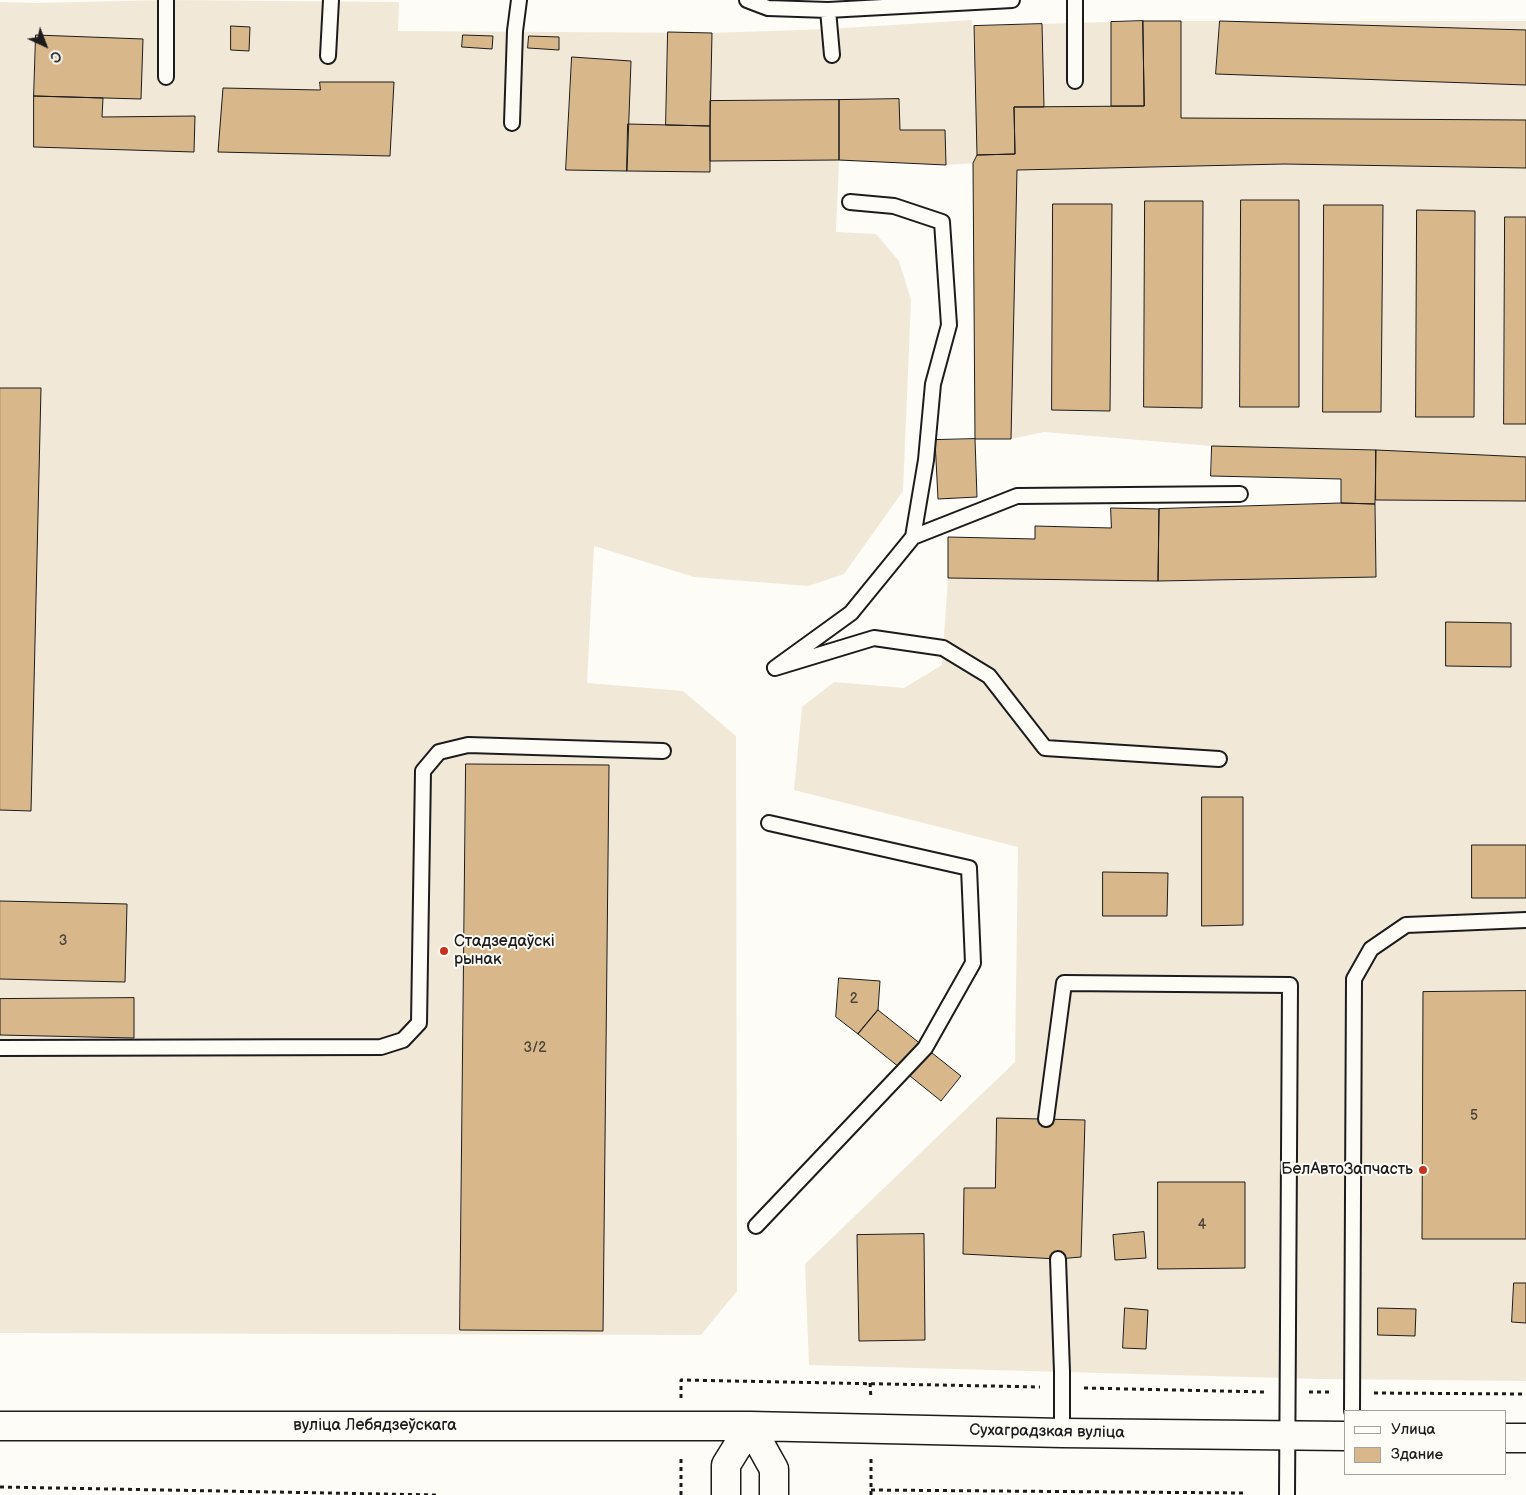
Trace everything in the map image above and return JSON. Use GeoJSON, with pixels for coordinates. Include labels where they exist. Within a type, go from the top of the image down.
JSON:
{"type":"FeatureCollection","features":[{"type":"Feature","properties":{"kind":"main road","name":"вуліца Лебядзеўскага"},"geometry":{"type":"LineString","coordinates":[[0,1426],[750,1426]]}},
{"type":"Feature","properties":{"kind":"main road","name":"Сухаградзкая вуліца"},"geometry":{"type":"LineString","coordinates":[[750,1426],[1062,1433],[1344,1436]]}},
{"type":"Feature","properties":{"kind":"main road"},"geometry":{"type":"LineString","coordinates":[[726,1495],[726,1465],[750,1426],[774,1469],[774,1495]]}},
{"type":"Feature","properties":{"kind":"main road"},"geometry":{"type":"LineString","coordinates":[[1506,1438],[1526,1438]]}},
{"type":"Feature","properties":{"kind":"lane"},"geometry":{"type":"LineString","coordinates":[[166,0],[166,77]]}},
{"type":"Feature","properties":{"kind":"lane"},"geometry":{"type":"LineString","coordinates":[[328,56],[331,0]]}},
{"type":"Feature","properties":{"kind":"lane"},"geometry":{"type":"LineString","coordinates":[[512,123],[515,31],[519,0]]}},
{"type":"Feature","properties":{"kind":"lane"},"geometry":{"type":"LineString","coordinates":[[747,0],[768,8],[828,10],[1012,0]]}},
{"type":"Feature","properties":{"kind":"lane"},"geometry":{"type":"LineString","coordinates":[[1075,0],[1075,80]]}},
{"type":"Feature","properties":{"kind":"lane"},"geometry":{"type":"LineString","coordinates":[[828,10],[832,55]]}},
{"type":"Feature","properties":{"kind":"lane"},"geometry":{"type":"LineString","coordinates":[[850,202],[894,206],[942,222],[949,326],[933,384],[926,460],[913,537]]}},
{"type":"Feature","properties":{"kind":"lane"},"geometry":{"type":"LineString","coordinates":[[1219,759],[1045,748],[989,676],[943,648],[874,638],[775,668],[851,613],[913,537],[1017,496],[1240,494]]}},
{"type":"Feature","properties":{"kind":"lane"},"geometry":{"type":"LineString","coordinates":[[0,1048],[381,1047],[403,1040],[419,1023],[423,771],[439,752],[468,745],[663,751]]}},
{"type":"Feature","properties":{"kind":"lane"},"geometry":{"type":"LineString","coordinates":[[756,1226],[925,1048],[973,962],[969,868],[769,823]]}},
{"type":"Feature","properties":{"kind":"lane"},"geometry":{"type":"LineString","coordinates":[[1352,1410],[1354,979],[1371,949],[1406,925],[1526,920]]}},
{"type":"Feature","properties":{"kind":"lane"},"geometry":{"type":"LineString","coordinates":[[1046,1119],[1064,983],[1290,985],[1287,1495]]}},
{"type":"Feature","properties":{"kind":"lane"},"geometry":{"type":"LineString","coordinates":[[1058,1259],[1062,1433]]}},
{"type":"Feature","properties":{"kind":"path"},"geometry":{"type":"LineString","coordinates":[[681,1380],[1288,1392],[1526,1394]]}},
{"type":"Feature","properties":{"kind":"path"},"geometry":{"type":"LineString","coordinates":[[0,1487],[438,1495]]}},
{"type":"Feature","properties":{"kind":"path"},"geometry":{"type":"LineString","coordinates":[[871,1490],[1134,1494],[1244,1493]]}},
{"type":"Feature","properties":{"kind":"shaded area"},"geometry":{"type":"Polygon","coordinates":[[[165,0],[399,2],[398,31],[712,33],[829,29],[972,20],[976,119],[974,26],[1143,21],[1526,21],[1526,1381],[1320,1379],[809,1365],[805,1264],[1015,1062],[1018,847],[794,790],[802,707],[834,682],[904,688],[942,665],[948,578],[1158,581],[1376,577],[1376,450],[1212,446],[1044,432],[1011,439],[975,439],[977,163],[946,165],[839,161],[836,232],[876,234],[899,261],[911,300],[903,491],[844,574],[808,586],[694,577],[594,546],[587,683],[683,691],[736,736],[737,1291],[701,1335],[0,1333],[0,2],[165,0]]]}},
{"type":"Feature","properties":{"kind":"building"},"geometry":{"type":"Polygon","coordinates":[[[1143,21],[1144,106],[1111,106],[1111,22],[1143,21]]]}},
{"type":"Feature","properties":{"kind":"building"},"geometry":{"type":"Polygon","coordinates":[[[1143,21],[1181,21],[1181,118],[1526,120],[1526,168],[1284,164],[1017,170],[1011,439],[975,439],[973,163],[977,155],[1015,154],[1014,107],[1144,106],[1143,21]]]}},
{"type":"Feature","properties":{"kind":"building"},"geometry":{"type":"Polygon","coordinates":[[[1220,21],[1526,30],[1526,85],[1216,74],[1220,21]]]}},
{"type":"Feature","properties":{"kind":"building"},"geometry":{"type":"Polygon","coordinates":[[[1042,24],[1044,107],[1014,107],[1015,154],[977,155],[974,26],[1042,24]]]}},
{"type":"Feature","properties":{"kind":"building"},"geometry":{"type":"Polygon","coordinates":[[[231,26],[250,27],[249,51],[231,50],[231,26]]]}},
{"type":"Feature","properties":{"kind":"building"},"geometry":{"type":"Polygon","coordinates":[[[668,32],[712,33],[710,126],[666,125],[668,32]]]}},
{"type":"Feature","properties":{"kind":"building"},"geometry":{"type":"Polygon","coordinates":[[[36,35],[143,39],[141,99],[34,96],[36,35]]]}},
{"type":"Feature","properties":{"kind":"building"},"geometry":{"type":"Polygon","coordinates":[[[463,35],[493,36],[492,49],[462,47],[463,35]]]}},
{"type":"Feature","properties":{"kind":"building"},"geometry":{"type":"Polygon","coordinates":[[[529,36],[559,37],[559,50],[528,48],[529,36]]]}},
{"type":"Feature","properties":{"kind":"building"},"geometry":{"type":"Polygon","coordinates":[[[572,57],[631,61],[627,171],[566,170],[572,57]]]}},
{"type":"Feature","properties":{"kind":"building"},"geometry":{"type":"Polygon","coordinates":[[[320,82],[394,82],[390,156],[218,152],[223,88],[320,90],[320,82]]]}},
{"type":"Feature","properties":{"kind":"building"},"geometry":{"type":"Polygon","coordinates":[[[34,96],[103,98],[102,117],[195,116],[194,152],[34,147],[34,96]]]}},
{"type":"Feature","properties":{"kind":"building"},"geometry":{"type":"Polygon","coordinates":[[[899,99],[900,130],[945,130],[946,165],[839,160],[839,100],[899,99]]]}},
{"type":"Feature","properties":{"kind":"building"},"geometry":{"type":"Polygon","coordinates":[[[839,100],[839,160],[710,161],[710,101],[839,100]]]}},
{"type":"Feature","properties":{"kind":"building"},"geometry":{"type":"Polygon","coordinates":[[[628,124],[710,126],[710,172],[627,171],[628,124]]]}},
{"type":"Feature","properties":{"kind":"building"},"geometry":{"type":"Polygon","coordinates":[[[1241,200],[1299,200],[1299,407],[1240,407],[1241,200]]]}},
{"type":"Feature","properties":{"kind":"building"},"geometry":{"type":"Polygon","coordinates":[[[1145,201],[1203,201],[1202,408],[1144,407],[1145,201]]]}},
{"type":"Feature","properties":{"kind":"building"},"geometry":{"type":"Polygon","coordinates":[[[1053,204],[1112,204],[1110,411],[1052,410],[1053,204]]]}},
{"type":"Feature","properties":{"kind":"building"},"geometry":{"type":"Polygon","coordinates":[[[1324,205],[1383,205],[1381,412],[1323,412],[1324,205]]]}},
{"type":"Feature","properties":{"kind":"building"},"geometry":{"type":"Polygon","coordinates":[[[1417,210],[1475,211],[1474,417],[1416,417],[1417,210]]]}},
{"type":"Feature","properties":{"kind":"building"},"geometry":{"type":"Polygon","coordinates":[[[1505,217],[1526,217],[1526,424],[1504,424],[1505,217]]]}},
{"type":"Feature","properties":{"kind":"building"},"geometry":{"type":"Polygon","coordinates":[[[0,388],[41,388],[31,811],[0,810],[0,388]]]}},
{"type":"Feature","properties":{"kind":"building"},"geometry":{"type":"Polygon","coordinates":[[[975,439],[977,497],[938,499],[935,440],[975,439]]]}},
{"type":"Feature","properties":{"kind":"building"},"geometry":{"type":"Polygon","coordinates":[[[1212,446],[1376,450],[1375,504],[1341,503],[1341,479],[1211,476],[1212,446]]]}},
{"type":"Feature","properties":{"kind":"building"},"geometry":{"type":"Polygon","coordinates":[[[1376,450],[1526,457],[1526,501],[1376,500],[1376,450]]]}},
{"type":"Feature","properties":{"kind":"building"},"geometry":{"type":"Polygon","coordinates":[[[1341,503],[1375,504],[1376,577],[1158,581],[1159,509],[1341,503]]]}},
{"type":"Feature","properties":{"kind":"building"},"geometry":{"type":"Polygon","coordinates":[[[1111,508],[1159,509],[1158,581],[948,578],[948,537],[1035,539],[1035,526],[1111,528],[1111,508]]]}},
{"type":"Feature","properties":{"kind":"building"},"geometry":{"type":"Polygon","coordinates":[[[1446,622],[1511,623],[1511,667],[1446,666],[1446,622]]]}},
{"type":"Feature","properties":{"kind":"building"},"geometry":{"type":"Polygon","coordinates":[[[466,764],[609,765],[603,1331],[460,1330],[466,764]]]}},
{"type":"Feature","properties":{"kind":"building"},"geometry":{"type":"Polygon","coordinates":[[[1202,797],[1243,797],[1243,925],[1202,926],[1202,797]]]}},
{"type":"Feature","properties":{"kind":"building"},"geometry":{"type":"Polygon","coordinates":[[[1472,845],[1526,845],[1526,898],[1472,898],[1472,845]]]}},
{"type":"Feature","properties":{"kind":"building"},"geometry":{"type":"Polygon","coordinates":[[[1103,872],[1168,873],[1167,916],[1103,916],[1103,872]]]}},
{"type":"Feature","properties":{"kind":"building"},"geometry":{"type":"Polygon","coordinates":[[[0,901],[127,904],[125,982],[0,979],[0,901]]]}},
{"type":"Feature","properties":{"kind":"building"},"geometry":{"type":"Polygon","coordinates":[[[839,978],[880,981],[878,1010],[858,1034],[836,1017],[839,978]]]}},
{"type":"Feature","properties":{"kind":"building"},"geometry":{"type":"Polygon","coordinates":[[[1526,991],[1526,1239],[1422,1239],[1423,992],[1526,991]]]}},
{"type":"Feature","properties":{"kind":"building"},"geometry":{"type":"Polygon","coordinates":[[[134,998],[134,1038],[0,1035],[0,999],[134,998]]]}},
{"type":"Feature","properties":{"kind":"building"},"geometry":{"type":"Polygon","coordinates":[[[878,1010],[961,1076],[941,1101],[858,1034],[878,1010]]]}},
{"type":"Feature","properties":{"kind":"building"},"geometry":{"type":"Polygon","coordinates":[[[997,1118],[1085,1120],[1081,1257],[1058,1259],[963,1254],[964,1188],[995,1188],[997,1118]]]}},
{"type":"Feature","properties":{"kind":"building"},"geometry":{"type":"Polygon","coordinates":[[[1158,1182],[1245,1182],[1245,1268],[1158,1269],[1158,1182]]]}},
{"type":"Feature","properties":{"kind":"building"},"geometry":{"type":"Polygon","coordinates":[[[1144,1232],[1146,1258],[1115,1260],[1113,1235],[1144,1232]]]}},
{"type":"Feature","properties":{"kind":"building"},"geometry":{"type":"Polygon","coordinates":[[[924,1234],[925,1340],[859,1341],[857,1235],[924,1234]]]}},
{"type":"Feature","properties":{"kind":"building"},"geometry":{"type":"Polygon","coordinates":[[[1514,1283],[1526,1283],[1526,1323],[1512,1322],[1514,1283]]]}},
{"type":"Feature","properties":{"kind":"building"},"geometry":{"type":"Polygon","coordinates":[[[1125,1308],[1148,1310],[1146,1349],[1123,1348],[1125,1308]]]}},
{"type":"Feature","properties":{"kind":"building"},"geometry":{"type":"Polygon","coordinates":[[[1378,1308],[1416,1309],[1415,1336],[1378,1335],[1378,1308]]]}},
{"type":"Feature","properties":{"kind":"place","name":"Стадзедаўскі рынак"},"geometry":{"type":"Point","coordinates":[444,951]}},
{"type":"Feature","properties":{"kind":"place","name":"БелАвтоЗапчасть"},"geometry":{"type":"Point","coordinates":[1423,1170]}}]}
